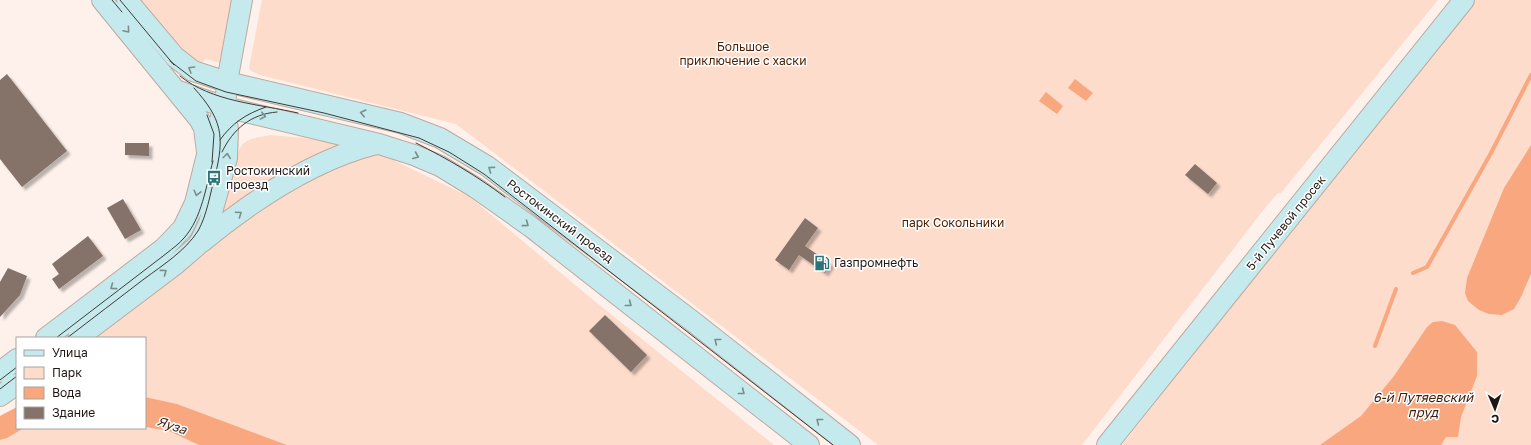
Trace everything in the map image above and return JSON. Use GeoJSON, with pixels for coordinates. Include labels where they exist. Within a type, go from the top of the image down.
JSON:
{"type":"FeatureCollection","features":[{"type":"Feature","properties":{"kind":"main road"},"geometry":{"type":"LineString","coordinates":[[102,0],[178,91],[199,119],[204,128],[207,155]]}},
{"type":"Feature","properties":{"kind":"main road","name":"Ростокинский проезд"},"geometry":{"type":"LineString","coordinates":[[127,0],[175,57],[193,71],[227,82],[375,116],[424,130],[487,166],[547,210],[850,445]]}},
{"type":"Feature","properties":{"kind":"main road"},"geometry":{"type":"LineString","coordinates":[[197,246],[209,223],[227,158],[228,130],[225,107],[227,82],[242,0]]}},
{"type":"Feature","properties":{"kind":"main road","name":"5-й Лучевой просек"},"geometry":{"type":"LineString","coordinates":[[1107,445],[1464,0]]}},
{"type":"Feature","properties":{"kind":"main road","name":"Ростокинский проезд"},"geometry":{"type":"LineString","coordinates":[[178,91],[225,107],[379,144],[414,154],[440,166],[476,188],[531,227],[809,445]]}},
{"type":"Feature","properties":{"kind":"main road"},"geometry":{"type":"LineString","coordinates":[[47,337],[164,248],[183,228],[195,204],[207,155],[225,107]]}},
{"type":"Feature","properties":{"kind":"main road"},"geometry":{"type":"LineString","coordinates":[[79,337],[176,264],[219,227],[274,190],[316,166],[353,150],[379,144]]}},
{"type":"Feature","properties":{"kind":"main road"},"geometry":{"type":"LineString","coordinates":[[0,372],[16,361]]}},
{"type":"Feature","properties":{"kind":"main road"},"geometry":{"type":"LineString","coordinates":[[0,396],[16,385]]}},
{"type":"Feature","properties":{"kind":"green space"},"geometry":{"type":"Polygon","coordinates":[[[136,0],[232,0],[220,63],[206,59],[200,64],[184,53],[136,0]]]}},
{"type":"Feature","properties":{"kind":"green space","name":"парк Сокольники"},"geometry":{"type":"Polygon","coordinates":[[[262,0],[1438,0],[1281,193],[1277,194],[1265,208],[1082,445],[878,445],[456,124],[260,75],[251,71],[249,68],[262,0]]]}},
{"type":"Feature","properties":{"kind":"green space"},"geometry":{"type":"Polygon","coordinates":[[[1472,0],[1531,0],[1531,445],[1122,445],[1472,0]]]}},
{"type":"Feature","properties":{"kind":"green space"},"geometry":{"type":"Polygon","coordinates":[[[271,135],[304,138],[345,145],[219,216],[229,177],[240,148],[244,143],[250,140],[271,135]]]}},
{"type":"Feature","properties":{"kind":"green space"},"geometry":{"type":"Polygon","coordinates":[[[366,153],[387,157],[470,197],[592,299],[774,445],[287,445],[177,404],[146,397],[146,337],[92,337],[217,241],[300,183],[366,153]]]}},
{"type":"Feature","properties":{"kind":"green space"},"geometry":{"type":"Polygon","coordinates":[[[146,427],[169,431],[199,445],[0,445],[0,440],[7,438],[22,429],[146,429],[146,427]]]}},
{"type":"Feature","properties":{"kind":"water"},"geometry":{"type":"Polygon","coordinates":[[[1075,79],[1093,93],[1086,101],[1068,88],[1075,79]]]}},
{"type":"Feature","properties":{"kind":"water"},"geometry":{"type":"Polygon","coordinates":[[[1046,92],[1063,106],[1057,114],[1039,101],[1046,92]]]}},
{"type":"Feature","properties":{"kind":"water"},"geometry":{"type":"Polygon","coordinates":[[[1531,145],[1531,274],[1514,309],[1502,315],[1489,314],[1479,310],[1468,301],[1465,293],[1467,278],[1504,188],[1531,145]]]}},
{"type":"Feature","properties":{"kind":"water","name":"6-й Путяевский пруд"},"geometry":{"type":"Polygon","coordinates":[[[1442,321],[1455,325],[1477,352],[1477,376],[1461,417],[1458,437],[1446,437],[1441,445],[1320,445],[1361,416],[1394,376],[1427,327],[1433,322],[1442,321]]]}},
{"type":"Feature","properties":{"kind":"water","name":"Яуза"},"geometry":{"type":"Polygon","coordinates":[[[146,397],[177,404],[287,445],[199,445],[169,431],[146,427],[146,397]]]}},
{"type":"Feature","properties":{"kind":"water"},"geometry":{"type":"Polygon","coordinates":[[[16,408],[16,429],[22,429],[7,438],[0,440],[0,416],[16,408]]]}},
{"type":"Feature","properties":{"kind":"building"},"geometry":{"type":"Polygon","coordinates":[[[7,74],[67,151],[22,187],[0,159],[0,80],[7,74]]]}},
{"type":"Feature","properties":{"kind":"building"},"geometry":{"type":"Polygon","coordinates":[[[125,143],[149,143],[149,156],[125,155],[125,143]]]}},
{"type":"Feature","properties":{"kind":"building"},"geometry":{"type":"Polygon","coordinates":[[[1195,164],[1217,183],[1208,194],[1185,175],[1195,164]]]}},
{"type":"Feature","properties":{"kind":"building"},"geometry":{"type":"Polygon","coordinates":[[[123,199],[141,230],[125,239],[107,208],[123,199]]]}},
{"type":"Feature","properties":{"kind":"building"},"geometry":{"type":"Polygon","coordinates":[[[805,218],[818,228],[805,246],[831,264],[825,273],[799,255],[789,270],[775,260],[805,218]]]}},
{"type":"Feature","properties":{"kind":"building"},"geometry":{"type":"Polygon","coordinates":[[[88,236],[103,256],[59,289],[52,279],[59,274],[52,264],[88,236]]]}},
{"type":"Feature","properties":{"kind":"building"},"geometry":{"type":"Polygon","coordinates":[[[8,268],[27,276],[20,295],[0,317],[0,282],[8,268]]]}},
{"type":"Feature","properties":{"kind":"building"},"geometry":{"type":"Polygon","coordinates":[[[605,315],[647,355],[631,372],[589,331],[605,315]]]}},
{"type":"Feature","properties":{"kind":"waterway"},"geometry":{"type":"LineString","coordinates":[[1413,273],[1427,267],[1491,153],[1531,75]]}},
{"type":"Feature","properties":{"kind":"waterway"},"geometry":{"type":"LineString","coordinates":[[1375,346],[1396,289]]}},
{"type":"Feature","properties":{"kind":"tram line"},"geometry":{"type":"LineString","coordinates":[[112,0],[122,12]]}},
{"type":"Feature","properties":{"kind":"tram line"},"geometry":{"type":"LineString","coordinates":[[120,0],[174,65]]}},
{"type":"Feature","properties":{"kind":"tram line"},"geometry":{"type":"LineString","coordinates":[[170,61],[196,81],[226,92],[324,113],[419,138],[449,152],[484,174],[833,445]]}},
{"type":"Feature","properties":{"kind":"tram line"},"geometry":{"type":"LineString","coordinates":[[180,76],[193,85],[221,97],[298,113]]}},
{"type":"Feature","properties":{"kind":"tram line"},"geometry":{"type":"LineString","coordinates":[[68,337],[173,257],[187,245],[198,231],[206,211],[215,176],[220,150],[220,139],[216,119],[194,88]]}},
{"type":"Feature","properties":{"kind":"tram line"},"geometry":{"type":"LineString","coordinates":[[220,140],[229,129],[240,120],[266,107]]}},
{"type":"Feature","properties":{"kind":"tram line"},"geometry":{"type":"LineString","coordinates":[[222,152],[232,136],[244,124],[259,116],[277,112]]}},
{"type":"Feature","properties":{"kind":"tram line"},"geometry":{"type":"LineString","coordinates":[[207,115],[214,134],[212,162]]}},
{"type":"Feature","properties":{"kind":"tram line"},"geometry":{"type":"LineString","coordinates":[[416,143],[462,168],[505,197]]}},
{"type":"Feature","properties":{"kind":"tram line"},"geometry":{"type":"LineString","coordinates":[[57,337],[167,253],[184,238],[190,230],[199,211],[213,161]]}},
{"type":"Feature","properties":{"kind":"tram line"},"geometry":{"type":"LineString","coordinates":[[0,380],[16,368]]}},
{"type":"Feature","properties":{"kind":"tram line"},"geometry":{"type":"LineString","coordinates":[[0,389],[16,377]]}},
{"type":"Feature","properties":{"kind":"place","name":"Ростокинский проезд"},"geometry":{"type":"Point","coordinates":[214,178]}},
{"type":"Feature","properties":{"kind":"place","name":"Газпромнефть"},"geometry":{"type":"Point","coordinates":[822,263]}},
{"type":"Feature","properties":{"kind":"park label","name":"Большое приключение с хаски"},"geometry":{"type":"Point","coordinates":[743,54]}}]}
